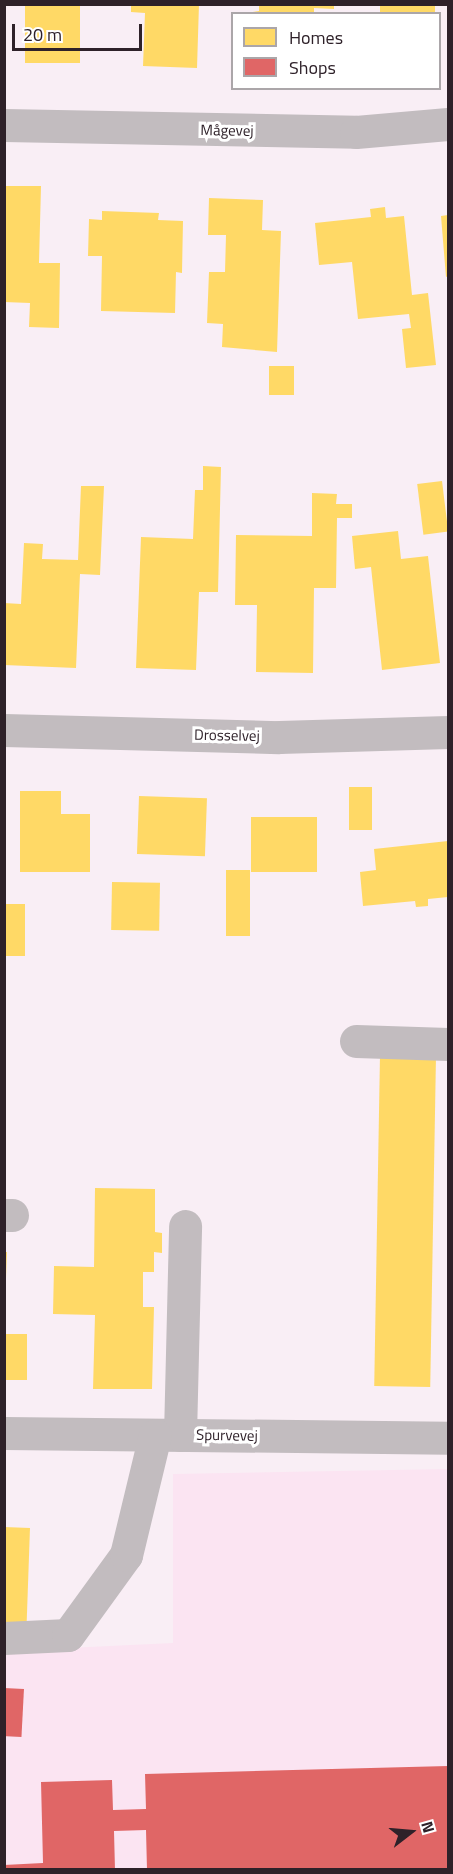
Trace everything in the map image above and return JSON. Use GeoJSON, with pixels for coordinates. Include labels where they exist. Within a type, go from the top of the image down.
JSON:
{"type":"FeatureCollection","features":[{"type":"Feature","properties":{"kind":"street","name":"Mågevej"},"geometry":{"type":"LineString","coordinates":[[4,125],[356,132],[448,124]]}},
{"type":"Feature","properties":{"kind":"street","name":"Drosselvej"},"geometry":{"type":"LineString","coordinates":[[4,730],[279,737],[448,732]]}},
{"type":"Feature","properties":{"kind":"street"},"geometry":{"type":"LineString","coordinates":[[356,1041],[448,1044]]}},
{"type":"Feature","properties":{"kind":"street"},"geometry":{"type":"LineString","coordinates":[[4,1638],[68,1635],[126,1555],[168,1435],[185,1226]]}},
{"type":"Feature","properties":{"kind":"street","name":"Spurvevej"},"geometry":{"type":"LineString","coordinates":[[4,1433],[448,1438]]}},
{"type":"Feature","properties":{"kind":"shaded area"},"geometry":{"type":"Polygon","coordinates":[[[448,1469],[448,1869],[5,1869],[4,1651],[173,1643],[173,1474],[448,1469]]]}},
{"type":"Feature","properties":{"kind":"building: Homes"},"geometry":{"type":"Polygon","coordinates":[[[25,4],[80,4],[80,63],[25,63],[25,4]]]}},
{"type":"Feature","properties":{"kind":"building: Homes"},"geometry":{"type":"Polygon","coordinates":[[[131,4],[199,4],[197,68],[143,66],[145,13],[131,12],[131,4]]]}},
{"type":"Feature","properties":{"kind":"building: Homes"},"geometry":{"type":"Polygon","coordinates":[[[259,4],[334,4],[334,9],[314,8],[314,12],[252,12],[259,11],[259,4]]]}},
{"type":"Feature","properties":{"kind":"building: Homes"},"geometry":{"type":"Polygon","coordinates":[[[380,4],[435,4],[435,12],[380,12],[380,4]]]}},
{"type":"Feature","properties":{"kind":"building: Homes"},"geometry":{"type":"Polygon","coordinates":[[[4,186],[41,186],[39,263],[60,263],[59,328],[29,327],[30,303],[4,302],[4,186]]]}},
{"type":"Feature","properties":{"kind":"building: Homes"},"geometry":{"type":"Polygon","coordinates":[[[209,198],[263,200],[262,230],[281,231],[277,352],[222,347],[223,324],[207,323],[209,272],[225,272],[226,235],[208,235],[209,198]]]}},
{"type":"Feature","properties":{"kind":"building: Homes"},"geometry":{"type":"Polygon","coordinates":[[[385,207],[386,218],[404,216],[412,295],[428,293],[436,365],[406,368],[402,329],[411,328],[409,314],[358,319],[352,262],[319,265],[315,223],[371,217],[370,209],[385,207]]]}},
{"type":"Feature","properties":{"kind":"building: Homes"},"geometry":{"type":"Polygon","coordinates":[[[102,211],[159,213],[158,220],[183,221],[182,273],[176,272],[175,313],[101,311],[102,256],[88,256],[89,219],[102,220],[102,211]]]}},
{"type":"Feature","properties":{"kind":"building: Homes"},"geometry":{"type":"Polygon","coordinates":[[[448,215],[448,276],[446,277],[441,216],[448,215]]]}},
{"type":"Feature","properties":{"kind":"building: Homes"},"geometry":{"type":"Polygon","coordinates":[[[269,366],[294,366],[294,395],[269,395],[269,366]]]}},
{"type":"Feature","properties":{"kind":"building: Homes"},"geometry":{"type":"Polygon","coordinates":[[[203,466],[221,467],[218,592],[199,592],[196,670],[136,668],[141,537],[193,539],[195,490],[203,490],[203,466]]]}},
{"type":"Feature","properties":{"kind":"building: Homes"},"geometry":{"type":"Polygon","coordinates":[[[442,481],[448,532],[423,535],[417,484],[442,481]]]}},
{"type":"Feature","properties":{"kind":"building: Homes"},"geometry":{"type":"Polygon","coordinates":[[[81,486],[104,486],[100,575],[80,574],[76,668],[4,665],[4,603],[21,604],[24,543],[43,544],[42,559],[78,560],[81,486]]]}},
{"type":"Feature","properties":{"kind":"building: Homes"},"geometry":{"type":"Polygon","coordinates":[[[312,493],[337,494],[336,504],[352,504],[352,518],[337,518],[336,588],[314,588],[313,673],[256,672],[257,605],[235,605],[236,535],[312,536],[312,493]]]}},
{"type":"Feature","properties":{"kind":"building: Homes"},"geometry":{"type":"Polygon","coordinates":[[[398,531],[401,559],[428,556],[440,663],[382,670],[371,567],[355,569],[352,536],[398,531]]]}},
{"type":"Feature","properties":{"kind":"building: Homes"},"geometry":{"type":"Polygon","coordinates":[[[349,787],[372,787],[372,830],[349,830],[349,787]]]}},
{"type":"Feature","properties":{"kind":"building: Homes"},"geometry":{"type":"Polygon","coordinates":[[[20,791],[61,791],[61,814],[90,814],[90,872],[20,872],[20,791]]]}},
{"type":"Feature","properties":{"kind":"building: Homes"},"geometry":{"type":"Polygon","coordinates":[[[139,796],[207,798],[205,856],[137,854],[139,796]]]}},
{"type":"Feature","properties":{"kind":"building: Homes"},"geometry":{"type":"Polygon","coordinates":[[[251,817],[317,817],[317,872],[251,872],[251,817]]]}},
{"type":"Feature","properties":{"kind":"building: Homes"},"geometry":{"type":"Polygon","coordinates":[[[448,841],[448,897],[428,899],[428,906],[416,907],[415,901],[363,906],[360,872],[376,870],[374,849],[448,841]]]}},
{"type":"Feature","properties":{"kind":"building: Homes"},"geometry":{"type":"Polygon","coordinates":[[[226,870],[250,870],[250,936],[226,936],[226,870]]]}},
{"type":"Feature","properties":{"kind":"building: Homes"},"geometry":{"type":"Polygon","coordinates":[[[112,882],[160,883],[159,931],[111,930],[112,882]]]}},
{"type":"Feature","properties":{"kind":"building: Homes"},"geometry":{"type":"Polygon","coordinates":[[[4,904],[25,904],[25,956],[4,956],[4,904]]]}},
{"type":"Feature","properties":{"kind":"building: Homes"},"geometry":{"type":"Polygon","coordinates":[[[380,1055],[436,1056],[430,1387],[374,1386],[380,1055]]]}},
{"type":"Feature","properties":{"kind":"building: Homes"},"geometry":{"type":"Polygon","coordinates":[[[95,1188],[155,1189],[155,1232],[162,1233],[162,1253],[154,1252],[154,1272],[143,1272],[143,1307],[154,1307],[152,1389],[93,1389],[95,1315],[53,1314],[54,1266],[94,1267],[95,1188]]]}},
{"type":"Feature","properties":{"kind":"building: Homes"},"geometry":{"type":"Polygon","coordinates":[[[4,1252],[7,1252],[6,1278],[4,1278],[4,1252]]]}},
{"type":"Feature","properties":{"kind":"building: Homes"},"geometry":{"type":"Polygon","coordinates":[[[4,1334],[27,1334],[27,1380],[4,1380],[4,1334]]]}},
{"type":"Feature","properties":{"kind":"building: Homes"},"geometry":{"type":"Polygon","coordinates":[[[4,1527],[30,1528],[26,1632],[4,1631],[4,1527]]]}},
{"type":"Feature","properties":{"kind":"building: Shops"},"geometry":{"type":"Polygon","coordinates":[[[4,1688],[24,1689],[21,1737],[4,1736],[4,1688]]]}},
{"type":"Feature","properties":{"kind":"building: Shops"},"geometry":{"type":"Polygon","coordinates":[[[448,1766],[448,1870],[147,1870],[146,1830],[114,1831],[115,1870],[4,1870],[4,1865],[43,1863],[41,1782],[112,1780],[113,1810],[146,1809],[145,1774],[448,1766]]]}}]}
